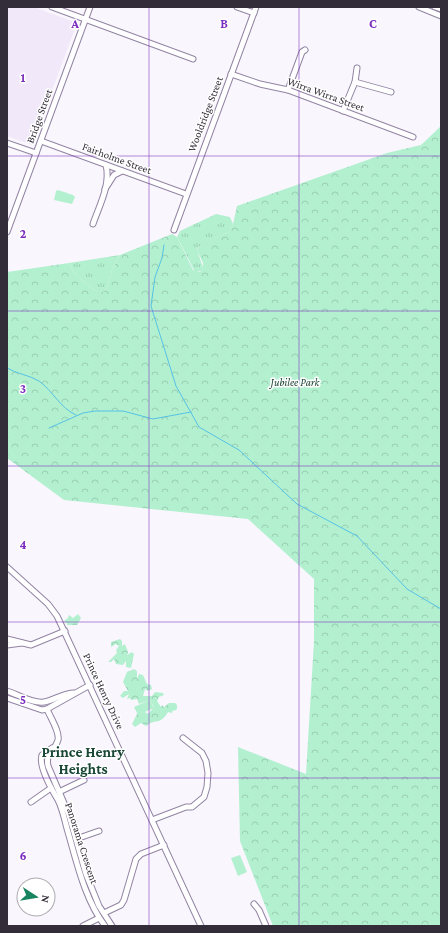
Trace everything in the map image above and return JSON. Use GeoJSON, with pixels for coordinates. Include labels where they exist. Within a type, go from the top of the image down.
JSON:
{"type":"FeatureCollection","features":[{"type":"Feature","properties":{"kind":"street"},"geometry":{"type":"LineString","coordinates":[[52,7],[193,59]]}},
{"type":"Feature","properties":{"kind":"street","name":"Bridge Street"},"geometry":{"type":"LineString","coordinates":[[7,232],[90,7]]}},
{"type":"Feature","properties":{"kind":"street"},"geometry":{"type":"LineString","coordinates":[[237,7],[254,13]]}},
{"type":"Feature","properties":{"kind":"street","name":"Wooldridge Street"},"geometry":{"type":"LineString","coordinates":[[174,230],[256,7]]}},
{"type":"Feature","properties":{"kind":"street"},"geometry":{"type":"LineString","coordinates":[[419,7],[441,16]]}},
{"type":"Feature","properties":{"kind":"street"},"geometry":{"type":"LineString","coordinates":[[435,7],[441,9]]}},
{"type":"Feature","properties":{"kind":"street"},"geometry":{"type":"LineString","coordinates":[[288,90],[302,52],[305,50]]}},
{"type":"Feature","properties":{"kind":"street"},"geometry":{"type":"LineString","coordinates":[[343,111],[354,82],[357,68]]}},
{"type":"Feature","properties":{"kind":"street","name":"Wirra Wirra Street"},"geometry":{"type":"LineString","coordinates":[[231,74],[260,84],[288,90],[413,137]]}},
{"type":"Feature","properties":{"kind":"street"},"geometry":{"type":"LineString","coordinates":[[354,82],[391,92]]}},
{"type":"Feature","properties":{"kind":"street","name":"Fairholme Street"},"geometry":{"type":"LineString","coordinates":[[41,141],[186,194]]}},
{"type":"Feature","properties":{"kind":"street"},"geometry":{"type":"LineString","coordinates":[[7,143],[36,153]]}},
{"type":"Feature","properties":{"kind":"street"},"geometry":{"type":"LineString","coordinates":[[106,165],[108,174],[106,189]]}},
{"type":"Feature","properties":{"kind":"street"},"geometry":{"type":"LineString","coordinates":[[93,224],[106,189],[114,176],[122,171]]}},
{"type":"Feature","properties":{"kind":"street","name":"Prince Henry Drive"},"geometry":{"type":"LineString","coordinates":[[7,567],[53,610],[65,631],[201,926]]}},
{"type":"Feature","properties":{"kind":"street"},"geometry":{"type":"LineString","coordinates":[[7,639],[31,645],[65,631]]}},
{"type":"Feature","properties":{"kind":"street"},"geometry":{"type":"LineString","coordinates":[[7,645],[22,643]]}},
{"type":"Feature","properties":{"kind":"street"},"geometry":{"type":"LineString","coordinates":[[7,698],[42,710],[47,709],[90,685]]}},
{"type":"Feature","properties":{"kind":"street"},"geometry":{"type":"LineString","coordinates":[[7,691],[37,702],[44,702],[65,693],[74,694]]}},
{"type":"Feature","properties":{"kind":"street","name":"Panorama Crescent"},"geometry":{"type":"LineString","coordinates":[[47,709],[57,733],[58,740],[47,760],[60,791],[86,874],[99,906],[112,926]]}},
{"type":"Feature","properties":{"kind":"street"},"geometry":{"type":"LineString","coordinates":[[152,820],[186,808],[190,803],[194,804],[203,798],[206,792],[208,773],[206,761],[202,753],[183,738]]}},
{"type":"Feature","properties":{"kind":"street","name":"Panorama Crescent"},"geometry":{"type":"LineString","coordinates":[[53,748],[46,752],[41,758],[51,788],[60,804],[81,875],[99,918],[105,926]]}},
{"type":"Feature","properties":{"kind":"street"},"geometry":{"type":"LineString","coordinates":[[60,791],[84,780]]}},
{"type":"Feature","properties":{"kind":"street"},"geometry":{"type":"LineString","coordinates":[[31,802],[51,788]]}},
{"type":"Feature","properties":{"kind":"street"},"geometry":{"type":"LineString","coordinates":[[76,840],[99,831]]}},
{"type":"Feature","properties":{"kind":"street"},"geometry":{"type":"LineString","coordinates":[[104,913],[121,905],[124,900],[136,859],[141,854],[164,845]]}},
{"type":"Feature","properties":{"kind":"street"},"geometry":{"type":"LineString","coordinates":[[254,904],[260,910],[266,926]]}},
{"type":"Feature","properties":{"kind":"street"},"geometry":{"type":"LineString","coordinates":[[83,926],[99,918]]}},
{"type":"Feature","properties":{"kind":"shaded area"},"geometry":{"type":"Polygon","coordinates":[[[7,7],[34,7],[77,23],[32,145],[7,136],[7,7]]]}},
{"type":"Feature","properties":{"kind":"green space","name":"Jubilee Park"},"geometry":{"type":"Polygon","coordinates":[[[441,126],[441,926],[273,926],[240,841],[238,747],[306,774],[314,641],[314,579],[248,519],[64,500],[7,458],[7,272],[69,263],[77,275],[85,282],[97,292],[103,292],[107,288],[111,272],[120,255],[172,234],[177,237],[193,270],[199,272],[202,271],[203,263],[197,250],[203,242],[229,232],[233,224],[237,206],[387,153],[421,145],[441,126]]]}},
{"type":"Feature","properties":{"kind":"green space"},"geometry":{"type":"Polygon","coordinates":[[[58,190],[75,197],[72,204],[54,200],[56,191],[58,190]]]}},
{"type":"Feature","properties":{"kind":"green space"},"geometry":{"type":"Polygon","coordinates":[[[216,214],[230,217],[233,224],[229,232],[204,242],[197,249],[203,268],[202,271],[195,272],[177,237],[180,231],[216,214]]]}},
{"type":"Feature","properties":{"kind":"green space"},"geometry":{"type":"Polygon","coordinates":[[[120,255],[111,272],[107,288],[103,292],[97,292],[85,282],[77,275],[69,263],[120,255]]]}},
{"type":"Feature","properties":{"kind":"green space"},"geometry":{"type":"Polygon","coordinates":[[[78,614],[81,618],[77,625],[67,625],[67,623],[65,623],[64,621],[69,615],[73,618],[78,614]]]}},
{"type":"Feature","properties":{"kind":"green space"},"geometry":{"type":"Polygon","coordinates":[[[120,639],[122,641],[122,646],[125,644],[128,652],[127,655],[132,652],[134,654],[131,668],[126,667],[126,661],[123,665],[116,664],[114,659],[111,662],[108,662],[117,653],[116,650],[119,646],[116,644],[111,647],[111,642],[120,639]]]}},
{"type":"Feature","properties":{"kind":"green space"},"geometry":{"type":"Polygon","coordinates":[[[134,669],[137,671],[137,679],[139,674],[143,675],[147,684],[151,685],[152,689],[148,691],[145,689],[143,696],[152,696],[155,692],[163,693],[164,695],[159,697],[157,701],[161,707],[162,705],[164,707],[169,703],[175,703],[177,705],[177,709],[174,711],[173,710],[172,713],[168,712],[162,719],[152,722],[146,726],[141,723],[135,727],[132,724],[137,714],[145,712],[148,714],[154,707],[150,700],[139,704],[137,699],[127,699],[129,694],[123,698],[120,696],[124,691],[128,691],[123,682],[127,672],[134,669]]]}},
{"type":"Feature","properties":{"kind":"green space"},"geometry":{"type":"Polygon","coordinates":[[[150,700],[154,708],[138,715],[134,707],[150,700]]]}},
{"type":"Feature","properties":{"kind":"green space"},"geometry":{"type":"Polygon","coordinates":[[[240,855],[247,872],[238,876],[231,858],[240,855]]]}},
{"type":"Feature","properties":{"kind":"waterway"},"geometry":{"type":"LineString","coordinates":[[164,245],[162,258],[155,277],[151,306],[176,386],[199,427],[239,450],[297,504],[357,536],[407,589],[441,609]]}},
{"type":"Feature","properties":{"kind":"waterway"},"geometry":{"type":"LineString","coordinates":[[7,368],[39,381],[65,408],[76,415]]}},
{"type":"Feature","properties":{"kind":"waterway"},"geometry":{"type":"LineString","coordinates":[[49,428],[83,413],[95,411],[123,411],[153,419],[191,412]]}},
{"type":"Feature","properties":{"kind":"district","name":"Prince Henry Heights"},"geometry":{"type":"Point","coordinates":[83,760]}}]}
